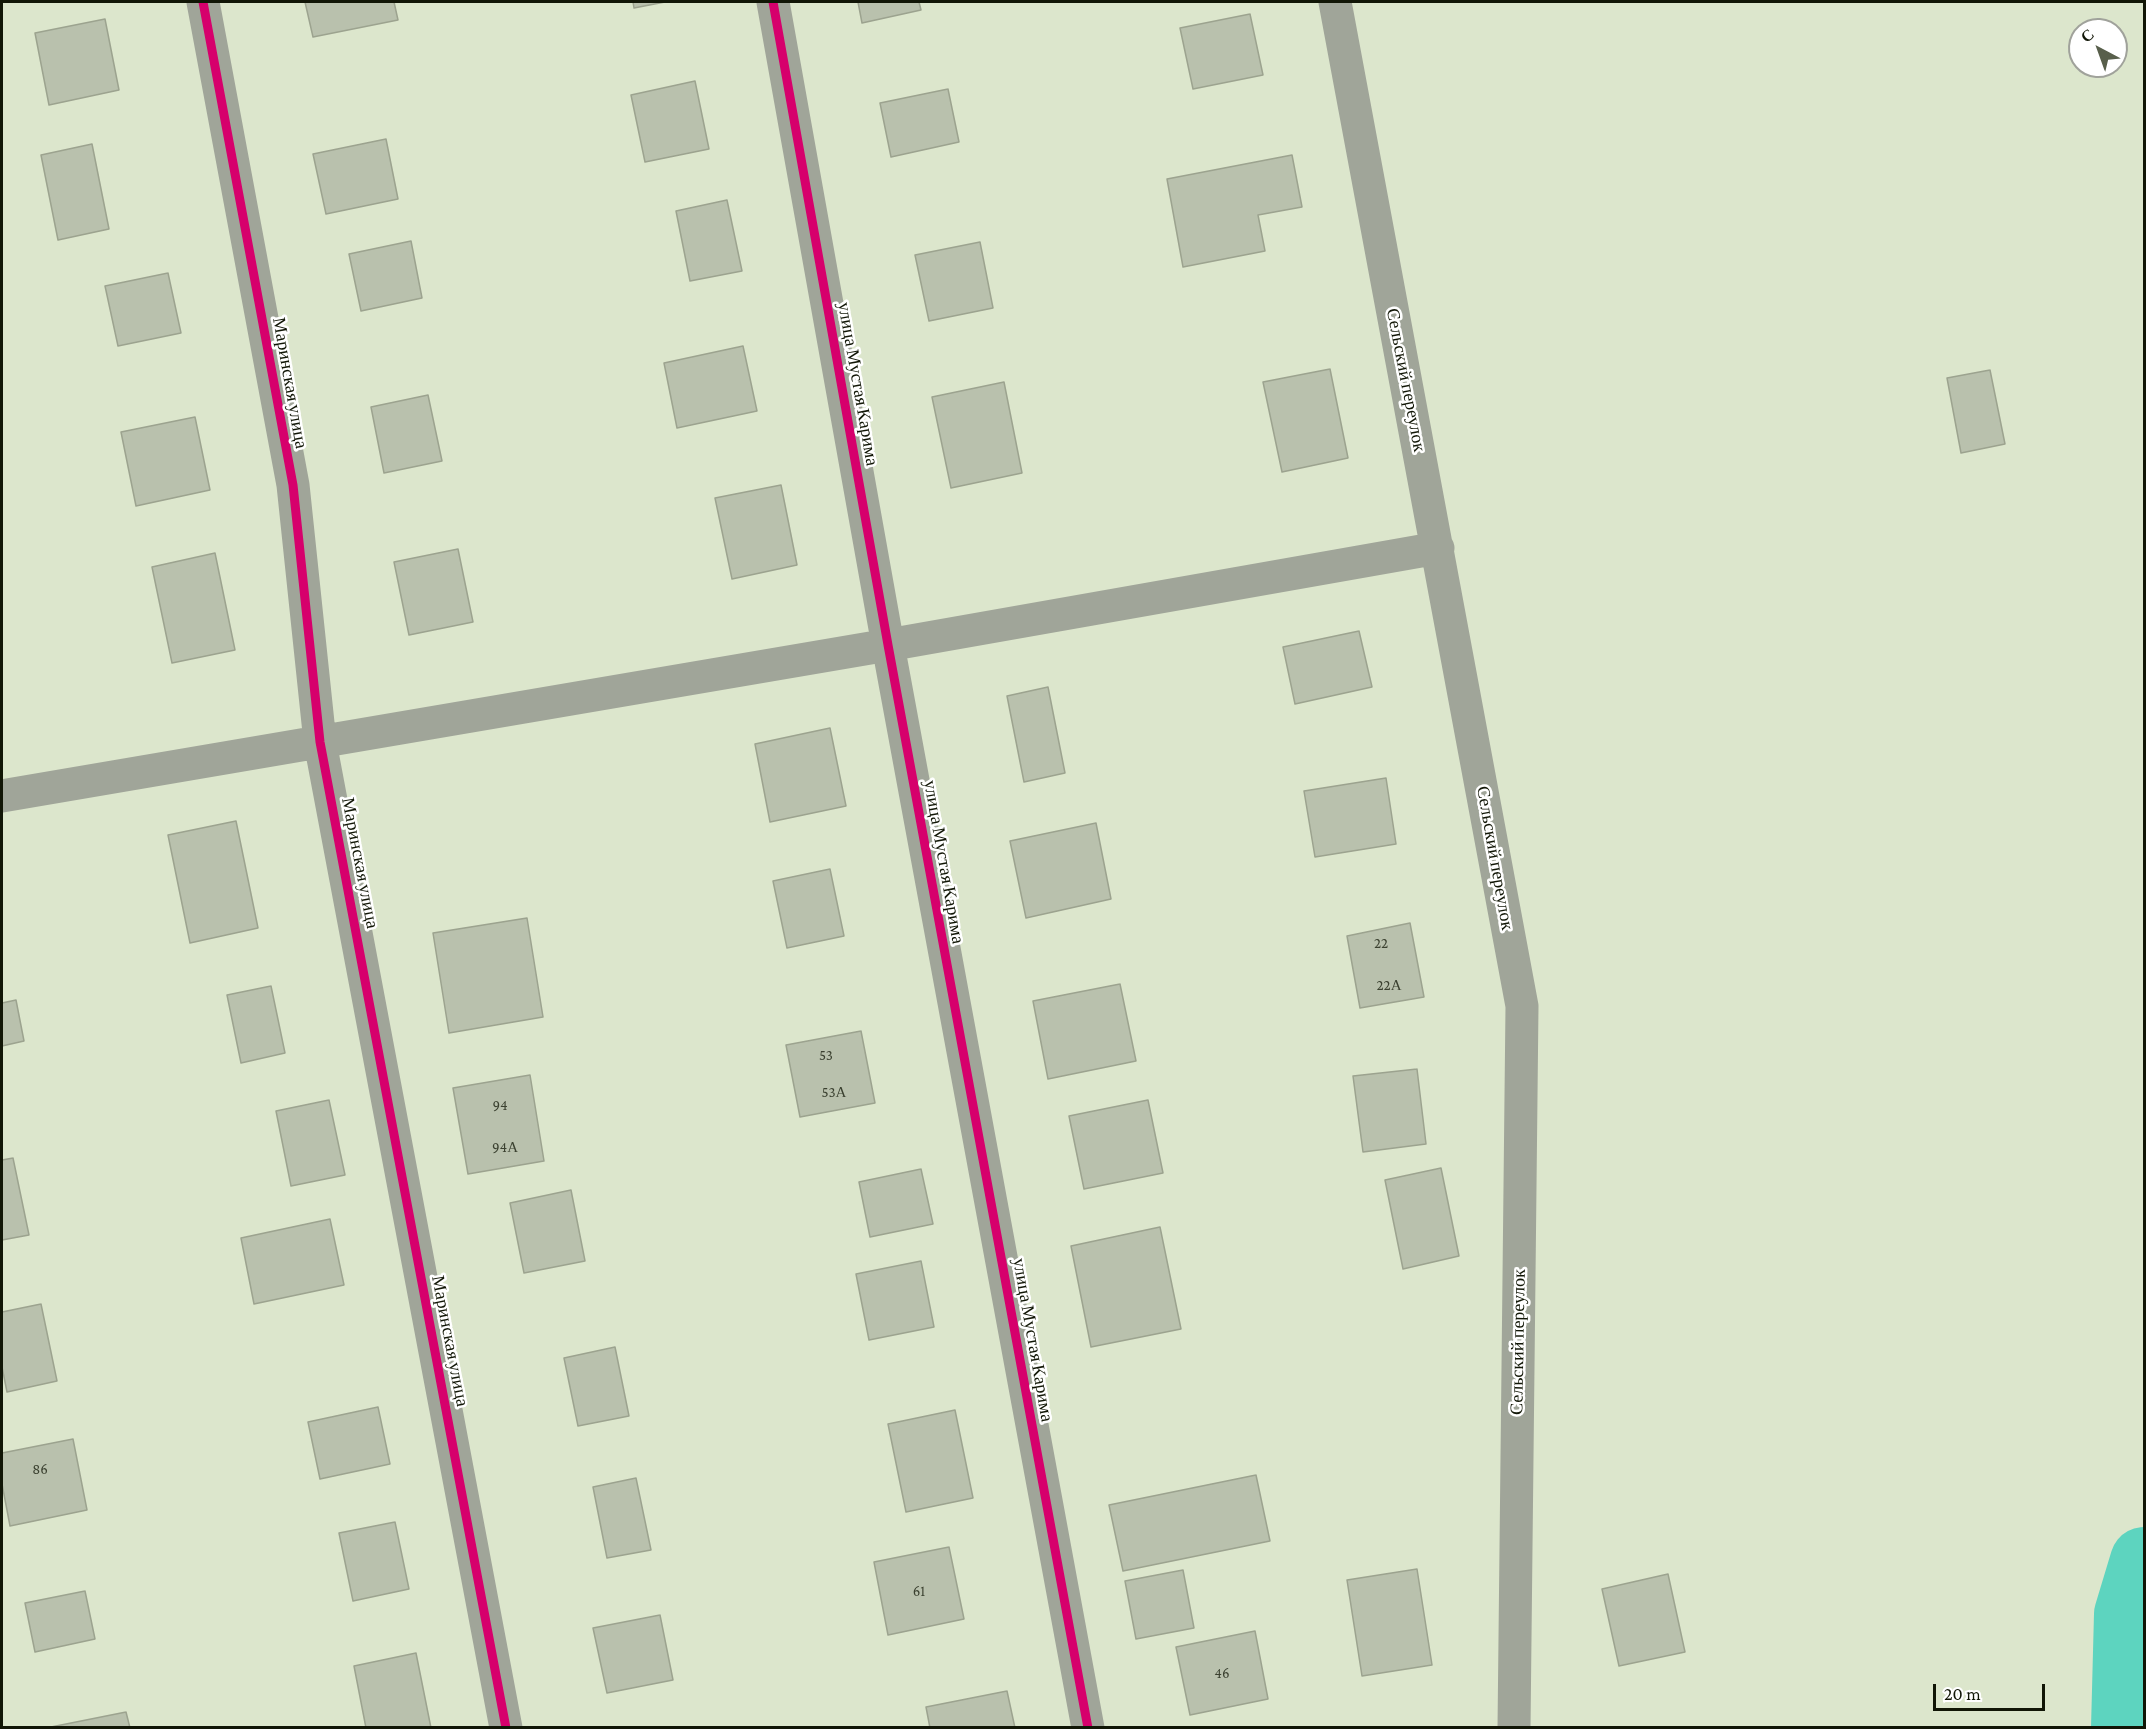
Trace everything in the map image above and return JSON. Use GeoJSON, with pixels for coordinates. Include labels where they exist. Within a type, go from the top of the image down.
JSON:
{"type":"FeatureCollection","features":[{"type":"Feature","properties":{"kind":"street","name":"Маринская улица"},"geometry":{"type":"LineString","coordinates":[[203,2],[293,485],[320,742],[506,1728]]}},
{"type":"Feature","properties":{"kind":"street","name":"улица Мустая Карима"},"geometry":{"type":"LineString","coordinates":[[773,2],[888,645],[1088,1728]]}},
{"type":"Feature","properties":{"kind":"street","name":"Сельский переулок"},"geometry":{"type":"LineString","coordinates":[[1335,2],[1522,1006],[1514,1728]]}},
{"type":"Feature","properties":{"kind":"street"},"geometry":{"type":"LineString","coordinates":[[2,796],[888,645],[1438,548]]}},
{"type":"Feature","properties":{"kind":"building"},"geometry":{"type":"Polygon","coordinates":[[[305,2],[394,2],[398,20],[313,37],[305,2]]]}},
{"type":"Feature","properties":{"kind":"building"},"geometry":{"type":"Polygon","coordinates":[[[633,2],[665,2],[634,8],[633,2]]]}},
{"type":"Feature","properties":{"kind":"building"},"geometry":{"type":"Polygon","coordinates":[[[858,2],[919,2],[921,10],[862,23],[858,2]]]}},
{"type":"Feature","properties":{"kind":"building"},"geometry":{"type":"Polygon","coordinates":[[[1250,14],[1263,75],[1193,89],[1180,28],[1250,14]]]}},
{"type":"Feature","properties":{"kind":"building"},"geometry":{"type":"Polygon","coordinates":[[[105,19],[119,90],[49,105],[35,33],[105,19]]]}},
{"type":"Feature","properties":{"kind":"building"},"geometry":{"type":"Polygon","coordinates":[[[695,81],[709,149],[645,162],[631,95],[695,81]]]}},
{"type":"Feature","properties":{"kind":"building"},"geometry":{"type":"Polygon","coordinates":[[[948,89],[959,142],[891,157],[880,103],[948,89]]]}},
{"type":"Feature","properties":{"kind":"building"},"geometry":{"type":"Polygon","coordinates":[[[386,139],[398,199],[326,214],[313,154],[386,139]]]}},
{"type":"Feature","properties":{"kind":"building"},"geometry":{"type":"Polygon","coordinates":[[[92,144],[109,229],[58,240],[41,155],[92,144]]]}},
{"type":"Feature","properties":{"kind":"building"},"geometry":{"type":"Polygon","coordinates":[[[1292,155],[1302,207],[1258,215],[1265,251],[1183,267],[1167,179],[1292,155]]]}},
{"type":"Feature","properties":{"kind":"building"},"geometry":{"type":"Polygon","coordinates":[[[727,200],[742,271],[690,281],[676,211],[727,200]]]}},
{"type":"Feature","properties":{"kind":"building"},"geometry":{"type":"Polygon","coordinates":[[[411,241],[422,298],[361,311],[349,254],[411,241]]]}},
{"type":"Feature","properties":{"kind":"building"},"geometry":{"type":"Polygon","coordinates":[[[980,242],[993,308],[929,321],[915,255],[980,242]]]}},
{"type":"Feature","properties":{"kind":"building"},"geometry":{"type":"Polygon","coordinates":[[[168,273],[181,333],[118,346],[105,286],[168,273]]]}},
{"type":"Feature","properties":{"kind":"building"},"geometry":{"type":"Polygon","coordinates":[[[743,346],[757,411],[677,428],[664,363],[743,346]]]}},
{"type":"Feature","properties":{"kind":"building"},"geometry":{"type":"Polygon","coordinates":[[[1330,369],[1348,458],[1282,472],[1263,382],[1330,369]]]}},
{"type":"Feature","properties":{"kind":"building"},"geometry":{"type":"Polygon","coordinates":[[[1990,370],[2005,444],[1961,453],[1947,378],[1990,370]]]}},
{"type":"Feature","properties":{"kind":"building"},"geometry":{"type":"Polygon","coordinates":[[[1004,382],[1022,473],[951,488],[932,397],[1004,382]]]}},
{"type":"Feature","properties":{"kind":"building"},"geometry":{"type":"Polygon","coordinates":[[[428,395],[442,461],[384,473],[371,407],[428,395]]]}},
{"type":"Feature","properties":{"kind":"building"},"geometry":{"type":"Polygon","coordinates":[[[195,417],[210,490],[136,506],[121,432],[195,417]]]}},
{"type":"Feature","properties":{"kind":"building"},"geometry":{"type":"Polygon","coordinates":[[[781,485],[797,565],[732,579],[715,498],[781,485]]]}},
{"type":"Feature","properties":{"kind":"building"},"geometry":{"type":"Polygon","coordinates":[[[458,549],[473,622],[409,635],[394,562],[458,549]]]}},
{"type":"Feature","properties":{"kind":"building"},"geometry":{"type":"Polygon","coordinates":[[[215,553],[235,650],[172,663],[152,567],[215,553]]]}},
{"type":"Feature","properties":{"kind":"building"},"geometry":{"type":"Polygon","coordinates":[[[1359,631],[1372,687],[1295,704],[1283,647],[1359,631]]]}},
{"type":"Feature","properties":{"kind":"building"},"geometry":{"type":"Polygon","coordinates":[[[1048,687],[1065,773],[1024,782],[1007,696],[1048,687]]]}},
{"type":"Feature","properties":{"kind":"building"},"geometry":{"type":"Polygon","coordinates":[[[830,728],[846,806],[770,822],[755,744],[830,728]]]}},
{"type":"Feature","properties":{"kind":"building"},"geometry":{"type":"Polygon","coordinates":[[[1386,778],[1396,844],[1315,857],[1304,791],[1386,778]]]}},
{"type":"Feature","properties":{"kind":"building"},"geometry":{"type":"Polygon","coordinates":[[[236,821],[258,928],[190,943],[168,835],[236,821]]]}},
{"type":"Feature","properties":{"kind":"building"},"geometry":{"type":"Polygon","coordinates":[[[1096,823],[1111,899],[1026,918],[1010,841],[1096,823]]]}},
{"type":"Feature","properties":{"kind":"building"},"geometry":{"type":"Polygon","coordinates":[[[830,869],[844,936],[787,948],[773,881],[830,869]]]}},
{"type":"Feature","properties":{"kind":"building"},"geometry":{"type":"Polygon","coordinates":[[[527,918],[543,1017],[449,1033],[433,933],[527,918]]]}},
{"type":"Feature","properties":{"kind":"building"},"geometry":{"type":"Polygon","coordinates":[[[1410,923],[1424,997],[1360,1008],[1347,936],[1410,923]]]}},
{"type":"Feature","properties":{"kind":"building"},"geometry":{"type":"Polygon","coordinates":[[[1120,984],[1136,1061],[1048,1079],[1033,1001],[1120,984]]]}},
{"type":"Feature","properties":{"kind":"building"},"geometry":{"type":"Polygon","coordinates":[[[271,986],[285,1053],[241,1063],[227,995],[271,986]]]}},
{"type":"Feature","properties":{"kind":"building"},"geometry":{"type":"Polygon","coordinates":[[[16,1000],[24,1041],[2,1046],[2,1003],[16,1000]]]}},
{"type":"Feature","properties":{"kind":"building"},"geometry":{"type":"Polygon","coordinates":[[[861,1031],[875,1103],[800,1117],[786,1045],[861,1031]]]}},
{"type":"Feature","properties":{"kind":"building"},"geometry":{"type":"Polygon","coordinates":[[[1417,1069],[1426,1144],[1363,1152],[1353,1076],[1417,1069]]]}},
{"type":"Feature","properties":{"kind":"building"},"geometry":{"type":"Polygon","coordinates":[[[530,1075],[544,1161],[468,1174],[453,1088],[530,1075]]]}},
{"type":"Feature","properties":{"kind":"building"},"geometry":{"type":"Polygon","coordinates":[[[329,1100],[345,1175],[291,1186],[276,1111],[329,1100]]]}},
{"type":"Feature","properties":{"kind":"building"},"geometry":{"type":"Polygon","coordinates":[[[1148,1100],[1163,1173],[1084,1189],[1069,1116],[1148,1100]]]}},
{"type":"Feature","properties":{"kind":"building"},"geometry":{"type":"Polygon","coordinates":[[[13,1158],[29,1235],[2,1240],[2,1160],[13,1158]]]}},
{"type":"Feature","properties":{"kind":"building"},"geometry":{"type":"Polygon","coordinates":[[[1441,1168],[1459,1256],[1403,1269],[1385,1180],[1441,1168]]]}},
{"type":"Feature","properties":{"kind":"building"},"geometry":{"type":"Polygon","coordinates":[[[921,1169],[933,1224],[870,1237],[859,1182],[921,1169]]]}},
{"type":"Feature","properties":{"kind":"building"},"geometry":{"type":"Polygon","coordinates":[[[571,1190],[585,1261],[524,1273],[510,1203],[571,1190]]]}},
{"type":"Feature","properties":{"kind":"building"},"geometry":{"type":"Polygon","coordinates":[[[330,1219],[344,1285],[254,1304],[241,1238],[330,1219]]]}},
{"type":"Feature","properties":{"kind":"building"},"geometry":{"type":"Polygon","coordinates":[[[1160,1227],[1181,1329],[1091,1347],[1071,1246],[1160,1227]]]}},
{"type":"Feature","properties":{"kind":"building"},"geometry":{"type":"Polygon","coordinates":[[[921,1261],[934,1327],[869,1340],[856,1274],[921,1261]]]}},
{"type":"Feature","properties":{"kind":"building"},"geometry":{"type":"Polygon","coordinates":[[[41,1304],[57,1381],[7,1392],[2,1367],[2,1312],[41,1304]]]}},
{"type":"Feature","properties":{"kind":"building"},"geometry":{"type":"Polygon","coordinates":[[[615,1347],[629,1416],[578,1426],[564,1358],[615,1347]]]}},
{"type":"Feature","properties":{"kind":"building"},"geometry":{"type":"Polygon","coordinates":[[[378,1407],[390,1464],[320,1479],[308,1422],[378,1407]]]}},
{"type":"Feature","properties":{"kind":"building"},"geometry":{"type":"Polygon","coordinates":[[[955,1410],[973,1498],[906,1512],[888,1424],[955,1410]]]}},
{"type":"Feature","properties":{"kind":"building"},"geometry":{"type":"Polygon","coordinates":[[[73,1439],[87,1510],[10,1526],[2,1484],[2,1453],[73,1439]]]}},
{"type":"Feature","properties":{"kind":"building"},"geometry":{"type":"Polygon","coordinates":[[[1256,1475],[1270,1541],[1123,1571],[1109,1505],[1256,1475]]]}},
{"type":"Feature","properties":{"kind":"building"},"geometry":{"type":"Polygon","coordinates":[[[636,1478],[651,1550],[607,1558],[593,1487],[636,1478]]]}},
{"type":"Feature","properties":{"kind":"building"},"geometry":{"type":"Polygon","coordinates":[[[395,1522],[409,1589],[353,1601],[339,1533],[395,1522]]]}},
{"type":"Feature","properties":{"kind":"building"},"geometry":{"type":"Polygon","coordinates":[[[949,1547],[964,1619],[888,1635],[874,1562],[949,1547]]]}},
{"type":"Feature","properties":{"kind":"building"},"geometry":{"type":"Polygon","coordinates":[[[1417,1569],[1432,1665],[1362,1676],[1347,1580],[1417,1569]]]}},
{"type":"Feature","properties":{"kind":"building"},"geometry":{"type":"Polygon","coordinates":[[[1183,1570],[1194,1628],[1136,1639],[1125,1581],[1183,1570]]]}},
{"type":"Feature","properties":{"kind":"building"},"geometry":{"type":"Polygon","coordinates":[[[1668,1574],[1685,1652],[1619,1666],[1602,1589],[1668,1574]]]}},
{"type":"Feature","properties":{"kind":"building"},"geometry":{"type":"Polygon","coordinates":[[[85,1591],[95,1639],[35,1652],[25,1603],[85,1591]]]}},
{"type":"Feature","properties":{"kind":"building"},"geometry":{"type":"Polygon","coordinates":[[[660,1615],[673,1680],[607,1693],[593,1628],[660,1615]]]}},
{"type":"Feature","properties":{"kind":"building"},"geometry":{"type":"Polygon","coordinates":[[[1255,1631],[1268,1699],[1190,1715],[1176,1647],[1255,1631]]]}},
{"type":"Feature","properties":{"kind":"building"},"geometry":{"type":"Polygon","coordinates":[[[416,1653],[431,1728],[366,1728],[354,1666],[416,1653]]]}},
{"type":"Feature","properties":{"kind":"building"},"geometry":{"type":"Polygon","coordinates":[[[1007,1691],[1015,1728],[930,1728],[926,1707],[1007,1691]]]}},
{"type":"Feature","properties":{"kind":"building"},"geometry":{"type":"Polygon","coordinates":[[[126,1712],[130,1728],[51,1727],[126,1712]]]}},
{"type":"Feature","properties":{"kind":"waterway"},"geometry":{"type":"LineString","coordinates":[[2125,1728],[2128,1614],[2144,1561]]}},
{"type":"Feature","properties":{"kind":"cycle path"},"geometry":{"type":"LineString","coordinates":[[203,2],[293,485],[320,742],[506,1728]]}},
{"type":"Feature","properties":{"kind":"cycle path"},"geometry":{"type":"LineString","coordinates":[[773,2],[888,645],[1088,1728]]}}]}
